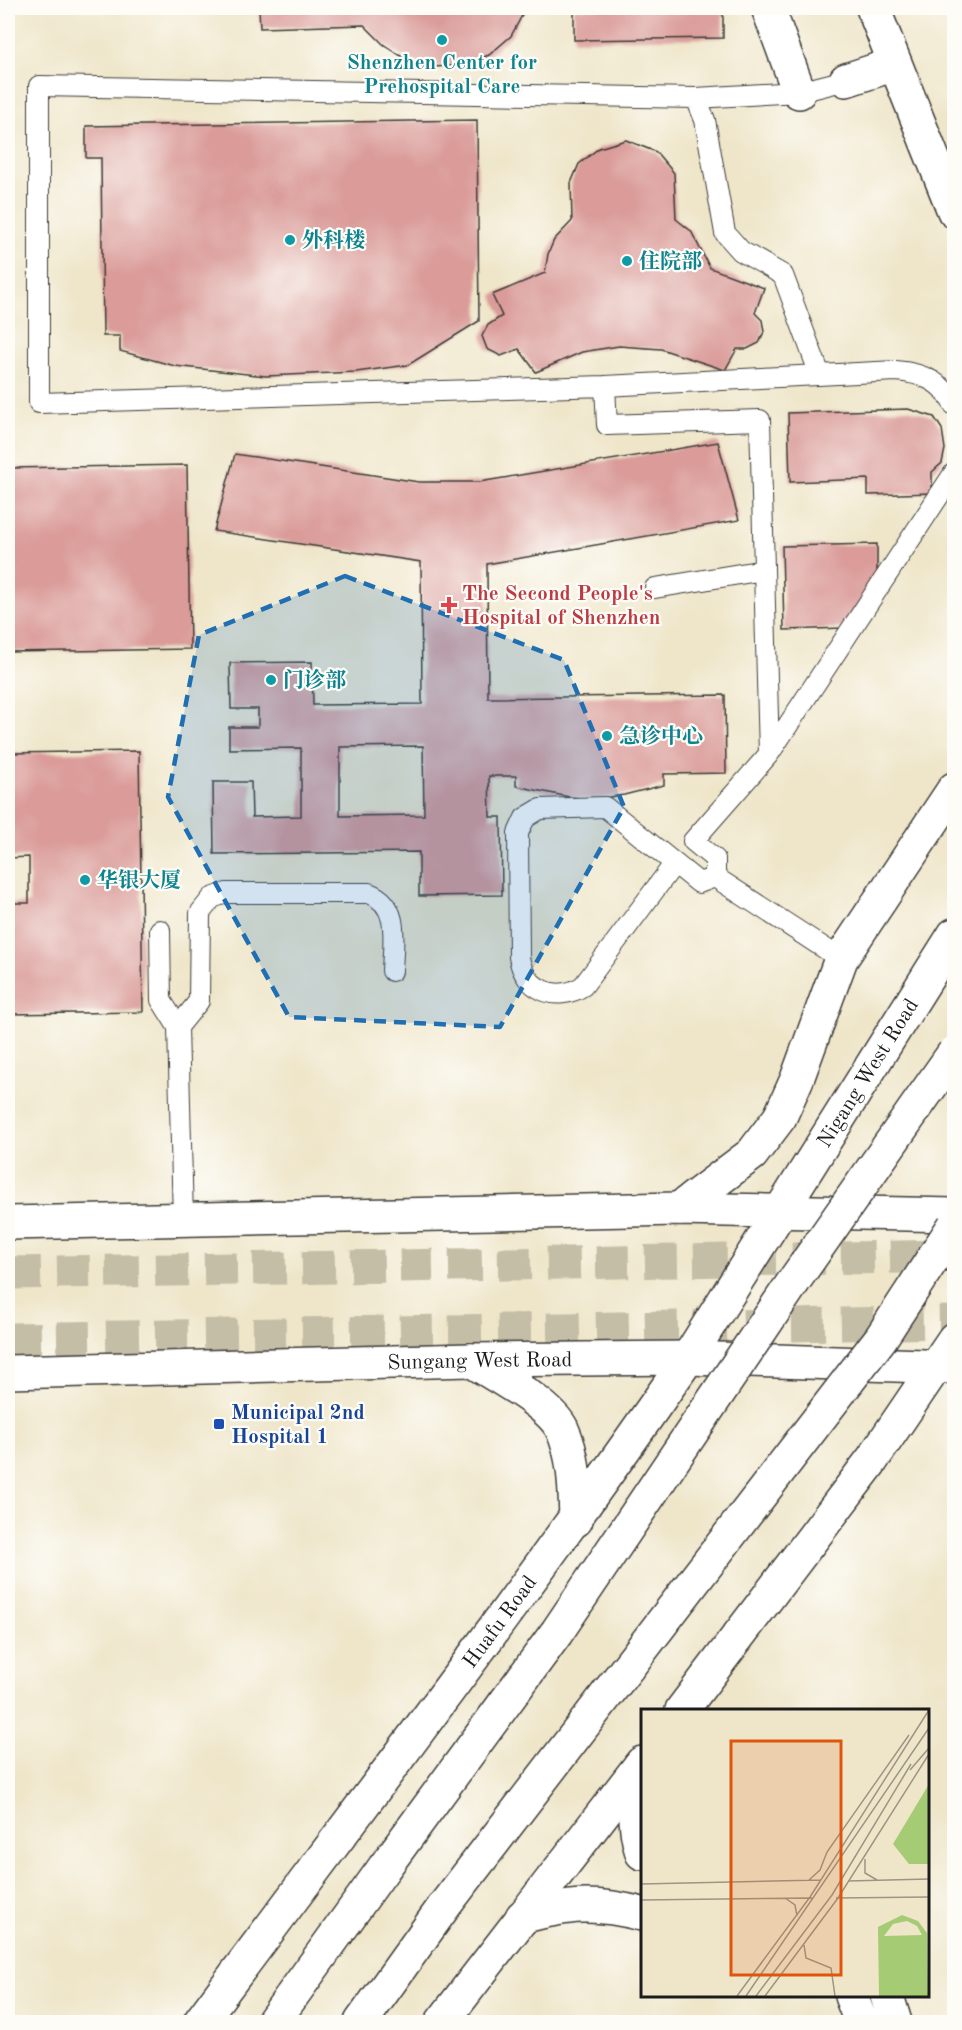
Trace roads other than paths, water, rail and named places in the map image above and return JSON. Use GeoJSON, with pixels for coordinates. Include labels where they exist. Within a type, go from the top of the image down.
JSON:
{"type":"FeatureCollection","features":[{"type":"Feature","properties":{"kind":"main road"},"geometry":{"type":"LineString","coordinates":[[768,8],[799,92]]}},
{"type":"Feature","properties":{"kind":"main road"},"geometry":{"type":"LineString","coordinates":[[873,8],[954,211]]}},
{"type":"Feature","properties":{"kind":"main road"},"geometry":{"type":"LineString","coordinates":[[846,80],[895,64]]}},
{"type":"Feature","properties":{"kind":"main road"},"geometry":{"type":"LineString","coordinates":[[679,1209],[752,1154],[780,1117],[797,1080],[841,959],[954,789]]}},
{"type":"Feature","properties":{"kind":"main road","name":"Nigang West Road"},"geometry":{"type":"LineString","coordinates":[[780,1210],[954,935]]}},
{"type":"Feature","properties":{"kind":"main road"},"geometry":{"type":"LineString","coordinates":[[273,2022],[557,1632],[796,1278],[954,1053]]}},
{"type":"Feature","properties":{"kind":"main road"},"geometry":{"type":"LineString","coordinates":[[8,1223],[679,1209],[954,1215]]}},
{"type":"Feature","properties":{"kind":"main road","name":"Huafu Road"},"geometry":{"type":"LineString","coordinates":[[200,2022],[576,1520],[688,1358],[780,1210]]}},
{"type":"Feature","properties":{"kind":"main road"},"geometry":{"type":"LineString","coordinates":[[361,2022],[445,1905],[881,1338],[954,1226]]}},
{"type":"Feature","properties":{"kind":"main road"},"geometry":{"type":"LineString","coordinates":[[683,1709],[945,1367],[954,1339]]}},
{"type":"Feature","properties":{"kind":"main road","name":"Sungang West Road"},"geometry":{"type":"LineString","coordinates":[[8,1372],[471,1360],[688,1358],[945,1367]]}},
{"type":"Feature","properties":{"kind":"main road"},"geometry":{"type":"LineString","coordinates":[[471,1360],[542,1407],[561,1428],[573,1462],[576,1520]]}},
{"type":"Feature","properties":{"kind":"main road"},"geometry":{"type":"LineString","coordinates":[[641,1765],[635,1797],[636,1825],[641,1848]]}},
{"type":"Feature","properties":{"kind":"main road"},"geometry":{"type":"LineString","coordinates":[[442,2022],[641,1765]]}},
{"type":"Feature","properties":{"kind":"main road"},"geometry":{"type":"LineString","coordinates":[[522,1917],[573,1905],[606,1906],[641,1914]]}},
{"type":"Feature","properties":{"kind":"main road"},"geometry":{"type":"LineString","coordinates":[[852,1997],[861,2022]]}},
{"type":"Feature","properties":{"kind":"main road"},"geometry":{"type":"LineString","coordinates":[[888,1997],[895,2022]]}},
{"type":"Feature","properties":{"kind":"lane"},"geometry":{"type":"LineString","coordinates":[[846,80],[799,92],[696,98],[39,86],[39,403],[605,386],[896,371],[913,372],[929,377],[942,387],[954,405]]}},
{"type":"Feature","properties":{"kind":"lane"},"geometry":{"type":"LineString","coordinates":[[696,98],[705,120],[725,233],[741,251],[783,275],[820,375]]}},
{"type":"Feature","properties":{"kind":"lane"},"geometry":{"type":"LineString","coordinates":[[605,386],[607,425],[760,420],[769,754]]}},
{"type":"Feature","properties":{"kind":"lane"},"geometry":{"type":"LineString","coordinates":[[715,877],[715,860],[693,841],[769,754],[954,473]]}},
{"type":"Feature","properties":{"kind":"lane"},"geometry":{"type":"LineString","coordinates":[[655,588],[764,570]]}},
{"type":"Feature","properties":{"kind":"lane"},"geometry":{"type":"LineString","coordinates":[[674,864],[583,986],[572,993],[554,994],[542,991],[529,980],[522,969],[519,957],[518,838],[521,824],[528,815],[545,807],[605,807],[699,883],[715,877]]}},
{"type":"Feature","properties":{"kind":"lane"},"geometry":{"type":"LineString","coordinates":[[715,877],[841,959]]}},
{"type":"Feature","properties":{"kind":"lane"},"geometry":{"type":"LineString","coordinates":[[178,1027],[199,1001],[199,916],[209,900],[222,894],[366,893],[378,897],[388,906],[392,918],[392,971]]}},
{"type":"Feature","properties":{"kind":"lane"},"geometry":{"type":"LineString","coordinates":[[160,930],[161,1000],[178,1027],[183,1220]]}},
{"type":"Feature","properties":{"kind":"tunnel"},"geometry":{"type":"LineString","coordinates":[[8,1273],[954,1256]]}},
{"type":"Feature","properties":{"kind":"tunnel"},"geometry":{"type":"LineString","coordinates":[[8,1339],[954,1322]]}},
{"type":"Feature","properties":{"kind":"place","name":"Shenzhen Center for Prehospital Care"},"geometry":{"type":"Point","coordinates":[442,40]}},
{"type":"Feature","properties":{"kind":"place","name":"外科楼"},"geometry":{"type":"Point","coordinates":[290,240]}},
{"type":"Feature","properties":{"kind":"place","name":"住院部"},"geometry":{"type":"Point","coordinates":[627,261]}},
{"type":"Feature","properties":{"kind":"place","name":"The Second People's Hospital of Shenzhen"},"geometry":{"type":"Point","coordinates":[449,605]}},
{"type":"Feature","properties":{"kind":"place","name":"门诊部"},"geometry":{"type":"Point","coordinates":[271,680]}},
{"type":"Feature","properties":{"kind":"place","name":"急诊中心"},"geometry":{"type":"Point","coordinates":[607,736]}},
{"type":"Feature","properties":{"kind":"place","name":"华银大厦"},"geometry":{"type":"Point","coordinates":[85,880]}},
{"type":"Feature","properties":{"kind":"place","name":"Municipal 2nd Hospital 1"},"geometry":{"type":"Point","coordinates":[219,1424]}}]}
